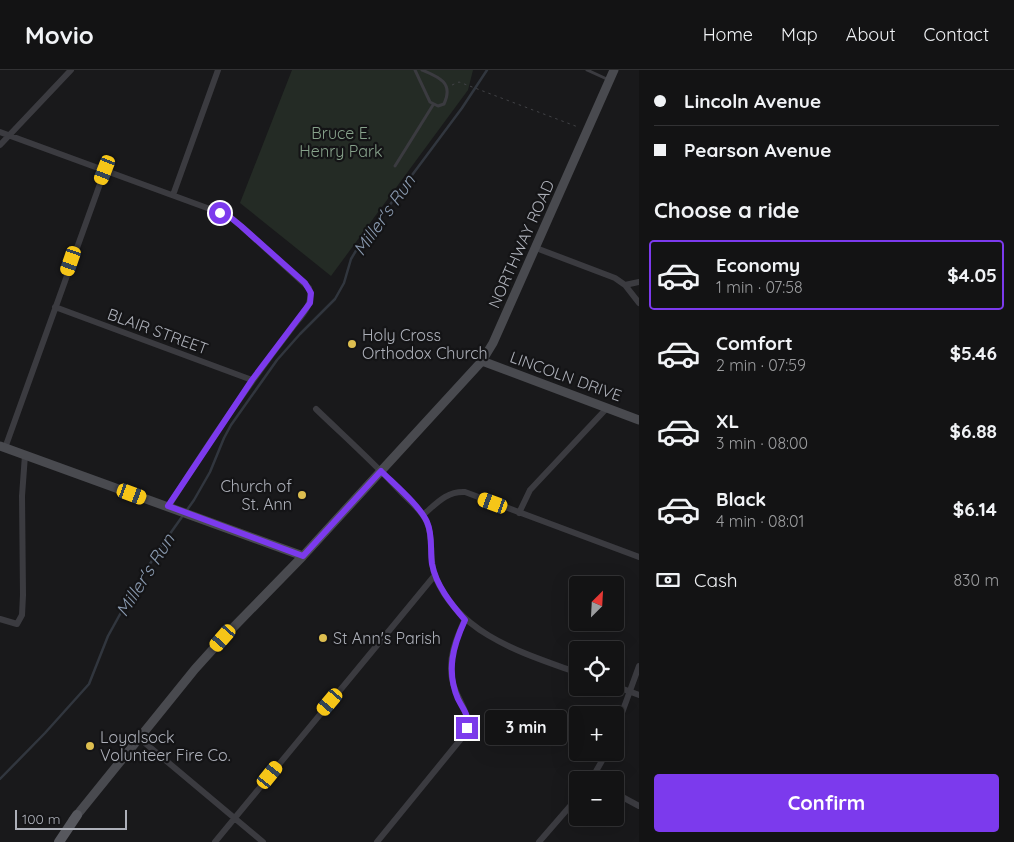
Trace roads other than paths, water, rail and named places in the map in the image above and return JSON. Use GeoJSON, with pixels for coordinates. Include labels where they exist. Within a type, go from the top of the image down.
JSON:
{"type":"FeatureCollection","features":[{"type":"Feature","properties":{"kind":"main road"},"geometry":{"type":"LineString","coordinates":[[60,842],[77,815]]}},
{"type":"Feature","properties":{"kind":"street"},"geometry":{"type":"LineString","coordinates":[[0,145],[71,70]]}},
{"type":"Feature","properties":{"kind":"street"},"geometry":{"type":"LineString","coordinates":[[173,195],[218,70]]}},
{"type":"Feature","properties":{"kind":"street","name":"NORTHWAY ROAD"},"geometry":{"type":"LineString","coordinates":[[53,842],[223,638],[303,556],[482,362],[493,343],[536,248],[614,70]]}},
{"type":"Feature","properties":{"kind":"street"},"geometry":{"type":"LineString","coordinates":[[0,132],[230,217],[305,283],[311,293],[311,298],[304,311],[252,380],[168,506]]}},
{"type":"Feature","properties":{"kind":"street"},"geometry":{"type":"LineString","coordinates":[[105,170],[3,447],[303,556]]}},
{"type":"Feature","properties":{"kind":"street"},"geometry":{"type":"LineString","coordinates":[[536,248],[615,278],[626,285],[639,303]]}},
{"type":"Feature","properties":{"kind":"street"},"geometry":{"type":"LineString","coordinates":[[626,285],[639,282]]}},
{"type":"Feature","properties":{"kind":"street","name":"BLAIR STREET"},"geometry":{"type":"LineString","coordinates":[[55,307],[252,380]]}},
{"type":"Feature","properties":{"kind":"street","name":"LINCOLN DRIVE"},"geometry":{"type":"LineString","coordinates":[[482,362],[639,420]]}},
{"type":"Feature","properties":{"kind":"street"},"geometry":{"type":"LineString","coordinates":[[519,512],[530,490],[607,408]]}},
{"type":"Feature","properties":{"kind":"street"},"geometry":{"type":"LineString","coordinates":[[316,410],[381,471],[423,515],[429,530],[432,565],[435,575],[449,600],[465,620],[493,639],[528,655],[569,670]]}},
{"type":"Feature","properties":{"kind":"street"},"geometry":{"type":"LineString","coordinates":[[0,620],[17,624],[22,615],[24,455]]}},
{"type":"Feature","properties":{"kind":"street"},"geometry":{"type":"LineString","coordinates":[[423,515],[443,497],[458,492],[465,492],[639,557]]}},
{"type":"Feature","properties":{"kind":"street"},"geometry":{"type":"LineString","coordinates":[[214,842],[435,575]]}},
{"type":"Feature","properties":{"kind":"street"},"geometry":{"type":"LineString","coordinates":[[377,842],[465,734],[468,716],[455,691],[451,668],[453,649],[465,620]]}},
{"type":"Feature","properties":{"kind":"street"},"geometry":{"type":"LineString","coordinates":[[624,708],[639,666]]}},
{"type":"Feature","properties":{"kind":"street"},"geometry":{"type":"LineString","coordinates":[[624,690],[639,695]]}},
{"type":"Feature","properties":{"kind":"street"},"geometry":{"type":"LineString","coordinates":[[139,738],[263,842]]}},
{"type":"Feature","properties":{"kind":"street"},"geometry":{"type":"LineString","coordinates":[[624,798],[639,806]]}},
{"type":"Feature","properties":{"kind":"street"},"geometry":{"type":"LineString","coordinates":[[539,842],[569,807]]}},
{"type":"Feature","properties":{"kind":"lane"},"geometry":{"type":"LineString","coordinates":[[415,70],[430,102],[438,106],[444,104],[447,94],[443,80],[422,70]]}},
{"type":"Feature","properties":{"kind":"lane"},"geometry":{"type":"LineString","coordinates":[[586,70],[610,80]]}},
{"type":"Feature","properties":{"kind":"lane"},"geometry":{"type":"LineString","coordinates":[[395,166],[433,105]]}},
{"type":"Feature","properties":{"kind":"waterway","name":"Miller's Run"},"geometry":{"type":"LineString","coordinates":[[0,779],[89,684],[108,636],[134,589],[194,500],[210,472],[231,425],[277,360],[335,299],[344,283],[351,259],[357,249],[462,108],[487,70]]}},
{"type":"Feature","properties":{"kind":"place","name":"Holy Cross Orthodox Church"},"geometry":{"type":"Point","coordinates":[352,344]}},
{"type":"Feature","properties":{"kind":"place","name":"Church of St. Ann"},"geometry":{"type":"Point","coordinates":[302,495]}},
{"type":"Feature","properties":{"kind":"place","name":"St Ann's Parish"},"geometry":{"type":"Point","coordinates":[323,638]}},
{"type":"Feature","properties":{"kind":"place","name":"Loyalsock Volunteer Fire Co."},"geometry":{"type":"Point","coordinates":[90,746]}},
{"type":"Feature","properties":{"kind":"park label","name":"Bruce E. Henry Park"},"geometry":{"type":"Point","coordinates":[341,142]}}]}
